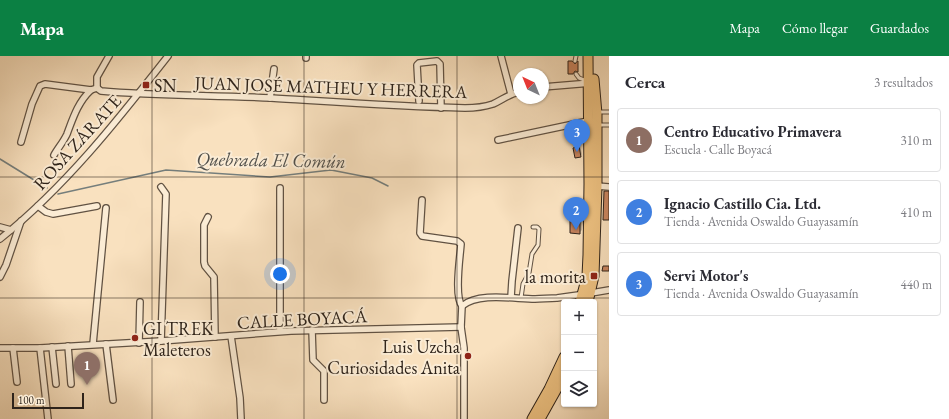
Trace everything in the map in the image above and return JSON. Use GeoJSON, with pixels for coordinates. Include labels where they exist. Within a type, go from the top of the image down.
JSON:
{"type":"FeatureCollection","features":[{"type":"Feature","properties":{"kind":"main road"},"geometry":{"type":"LineString","coordinates":[[584,296],[594,276],[597,186],[588,56]]}},
{"type":"Feature","properties":{"kind":"main road"},"geometry":{"type":"LineString","coordinates":[[584,296],[588,255],[592,122],[597,112],[590,82],[594,56]]}},
{"type":"Feature","properties":{"kind":"main road"},"geometry":{"type":"LineString","coordinates":[[532,419],[561,363]]}},
{"type":"Feature","properties":{"kind":"main road"},"geometry":{"type":"LineString","coordinates":[[540,419],[561,381]]}},
{"type":"Feature","properties":{"kind":"street"},"geometry":{"type":"LineString","coordinates":[[54,155],[67,135],[70,123],[84,96],[96,89],[97,77],[109,56]]}},
{"type":"Feature","properties":{"kind":"street","name":"ROSA ZÁRATE"},"geometry":{"type":"LineString","coordinates":[[0,239],[63,182],[138,94],[168,56]]}},
{"type":"Feature","properties":{"kind":"street"},"geometry":{"type":"LineString","coordinates":[[501,56],[511,94]]}},
{"type":"Feature","properties":{"kind":"street"},"geometry":{"type":"LineString","coordinates":[[419,101],[417,65],[419,63],[437,61],[440,64],[441,108]]}},
{"type":"Feature","properties":{"kind":"street"},"geometry":{"type":"LineString","coordinates":[[270,98],[274,69]]}},
{"type":"Feature","properties":{"kind":"street"},"geometry":{"type":"LineString","coordinates":[[549,86],[590,82]]}},
{"type":"Feature","properties":{"kind":"street","name":"JUAN JOSÉ MATHEU Y HERRERA"},"geometry":{"type":"LineString","coordinates":[[21,142],[32,104],[40,86],[45,84],[138,94],[270,98],[441,108],[478,107],[493,104],[511,94]]}},
{"type":"Feature","properties":{"kind":"street"},"geometry":{"type":"LineString","coordinates":[[498,140],[592,122]]}},
{"type":"Feature","properties":{"kind":"street"},"geometry":{"type":"LineString","coordinates":[[597,186],[609,187]]}},
{"type":"Feature","properties":{"kind":"street"},"geometry":{"type":"LineString","coordinates":[[161,187],[166,194],[161,341]]}},
{"type":"Feature","properties":{"kind":"street"},"geometry":{"type":"LineString","coordinates":[[280,188],[280,331]]}},
{"type":"Feature","properties":{"kind":"street"},"geometry":{"type":"LineString","coordinates":[[422,200],[420,233],[422,236],[457,241],[461,244],[458,273],[459,301],[462,306],[461,327],[464,348],[464,419]]}},
{"type":"Feature","properties":{"kind":"street"},"geometry":{"type":"LineString","coordinates":[[38,206],[46,212],[53,214],[97,206]]}},
{"type":"Feature","properties":{"kind":"street"},"geometry":{"type":"LineString","coordinates":[[93,344],[106,208]]}},
{"type":"Feature","properties":{"kind":"street"},"geometry":{"type":"LineString","coordinates":[[208,216],[204,225],[204,262],[205,266],[214,277],[216,337]]}},
{"type":"Feature","properties":{"kind":"street"},"geometry":{"type":"LineString","coordinates":[[0,277],[6,265],[21,221]]}},
{"type":"Feature","properties":{"kind":"street"},"geometry":{"type":"LineString","coordinates":[[0,227],[11,230]]}},
{"type":"Feature","properties":{"kind":"street"},"geometry":{"type":"LineString","coordinates":[[511,297],[518,228]]}},
{"type":"Feature","properties":{"kind":"street"},"geometry":{"type":"LineString","coordinates":[[462,306],[475,300],[511,297],[535,299],[558,298],[584,296],[609,290]]}},
{"type":"Feature","properties":{"kind":"street"},"geometry":{"type":"LineString","coordinates":[[139,343],[140,302]]}},
{"type":"Feature","properties":{"kind":"street","name":"CALLE BOYACÁ"},"geometry":{"type":"LineString","coordinates":[[0,348],[40,348],[93,344],[139,343],[280,331],[461,327]]}},
{"type":"Feature","properties":{"kind":"street"},"geometry":{"type":"LineString","coordinates":[[312,330],[313,360],[324,371],[324,400]]}},
{"type":"Feature","properties":{"kind":"street"},"geometry":{"type":"LineString","coordinates":[[231,336],[240,398],[241,419]]}},
{"type":"Feature","properties":{"kind":"street"},"geometry":{"type":"LineString","coordinates":[[106,344],[113,400]]}},
{"type":"Feature","properties":{"kind":"street"},"geometry":{"type":"LineString","coordinates":[[68,346],[71,384]]}},
{"type":"Feature","properties":{"kind":"street"},"geometry":{"type":"LineString","coordinates":[[52,347],[56,384]]}},
{"type":"Feature","properties":{"kind":"street"},"geometry":{"type":"LineString","coordinates":[[13,348],[17,382]]}},
{"type":"Feature","properties":{"kind":"street"},"geometry":{"type":"LineString","coordinates":[[40,348],[48,419]]}},
{"type":"Feature","properties":{"kind":"lane"},"geometry":{"type":"LineString","coordinates":[[575,61],[576,56]]}},
{"type":"Feature","properties":{"kind":"lane"},"geometry":{"type":"LineString","coordinates":[[576,74],[579,78],[590,82]]}},
{"type":"Feature","properties":{"kind":"lane"},"geometry":{"type":"LineString","coordinates":[[597,112],[609,112]]}},
{"type":"Feature","properties":{"kind":"lane"},"geometry":{"type":"LineString","coordinates":[[592,122],[609,125]]}},
{"type":"Feature","properties":{"kind":"lane"},"geometry":{"type":"LineString","coordinates":[[521,298],[523,284],[529,273],[532,254],[538,245],[539,229],[537,226],[533,226]]}},
{"type":"Feature","properties":{"kind":"building"},"geometry":{"type":"Polygon","coordinates":[[[568,61],[572,61],[575,64],[578,61],[578,72],[575,71],[573,74],[568,74],[568,61]]]}},
{"type":"Feature","properties":{"kind":"building"},"geometry":{"type":"Polygon","coordinates":[[[579,146],[581,157],[575,158],[573,148],[579,146]]]}},
{"type":"Feature","properties":{"kind":"building"},"geometry":{"type":"Polygon","coordinates":[[[604,191],[609,191],[609,220],[603,220],[604,191]]]}},
{"type":"Feature","properties":{"kind":"building"},"geometry":{"type":"Polygon","coordinates":[[[570,220],[580,221],[580,234],[570,233],[570,220]]]}},
{"type":"Feature","properties":{"kind":"building"},"geometry":{"type":"Polygon","coordinates":[[[603,266],[609,266],[609,271],[602,271],[603,266]]]}},
{"type":"Feature","properties":{"kind":"waterway","name":"Quebrada El Común"},"geometry":{"type":"LineString","coordinates":[[0,159],[47,188]]}},
{"type":"Feature","properties":{"kind":"waterway","name":"Quebrada El Común"},"geometry":{"type":"LineString","coordinates":[[58,194],[166,170],[270,177],[331,170],[372,178],[388,186]]}},
{"type":"Feature","properties":{"kind":"place","name":"SN"},"geometry":{"type":"Point","coordinates":[146,85]}},
{"type":"Feature","properties":{"kind":"place","name":"Servi Motor's"},"geometry":{"type":"Point","coordinates":[577,152]}},
{"type":"Feature","properties":{"kind":"place","name":"Ignacio Castillo Cia. Ltd."},"geometry":{"type":"Point","coordinates":[576,230]}},
{"type":"Feature","properties":{"kind":"place","name":"la morita"},"geometry":{"type":"Point","coordinates":[594,276]}},
{"type":"Feature","properties":{"kind":"place","name":"GI TREK Maleteros"},"geometry":{"type":"Point","coordinates":[135,338]}},
{"type":"Feature","properties":{"kind":"place","name":"Luis Uzcha Curiosidades Anita"},"geometry":{"type":"Point","coordinates":[468,356]}},
{"type":"Feature","properties":{"kind":"place","name":"Centro Educativo Primavera"},"geometry":{"type":"Point","coordinates":[87,385]}}]}
